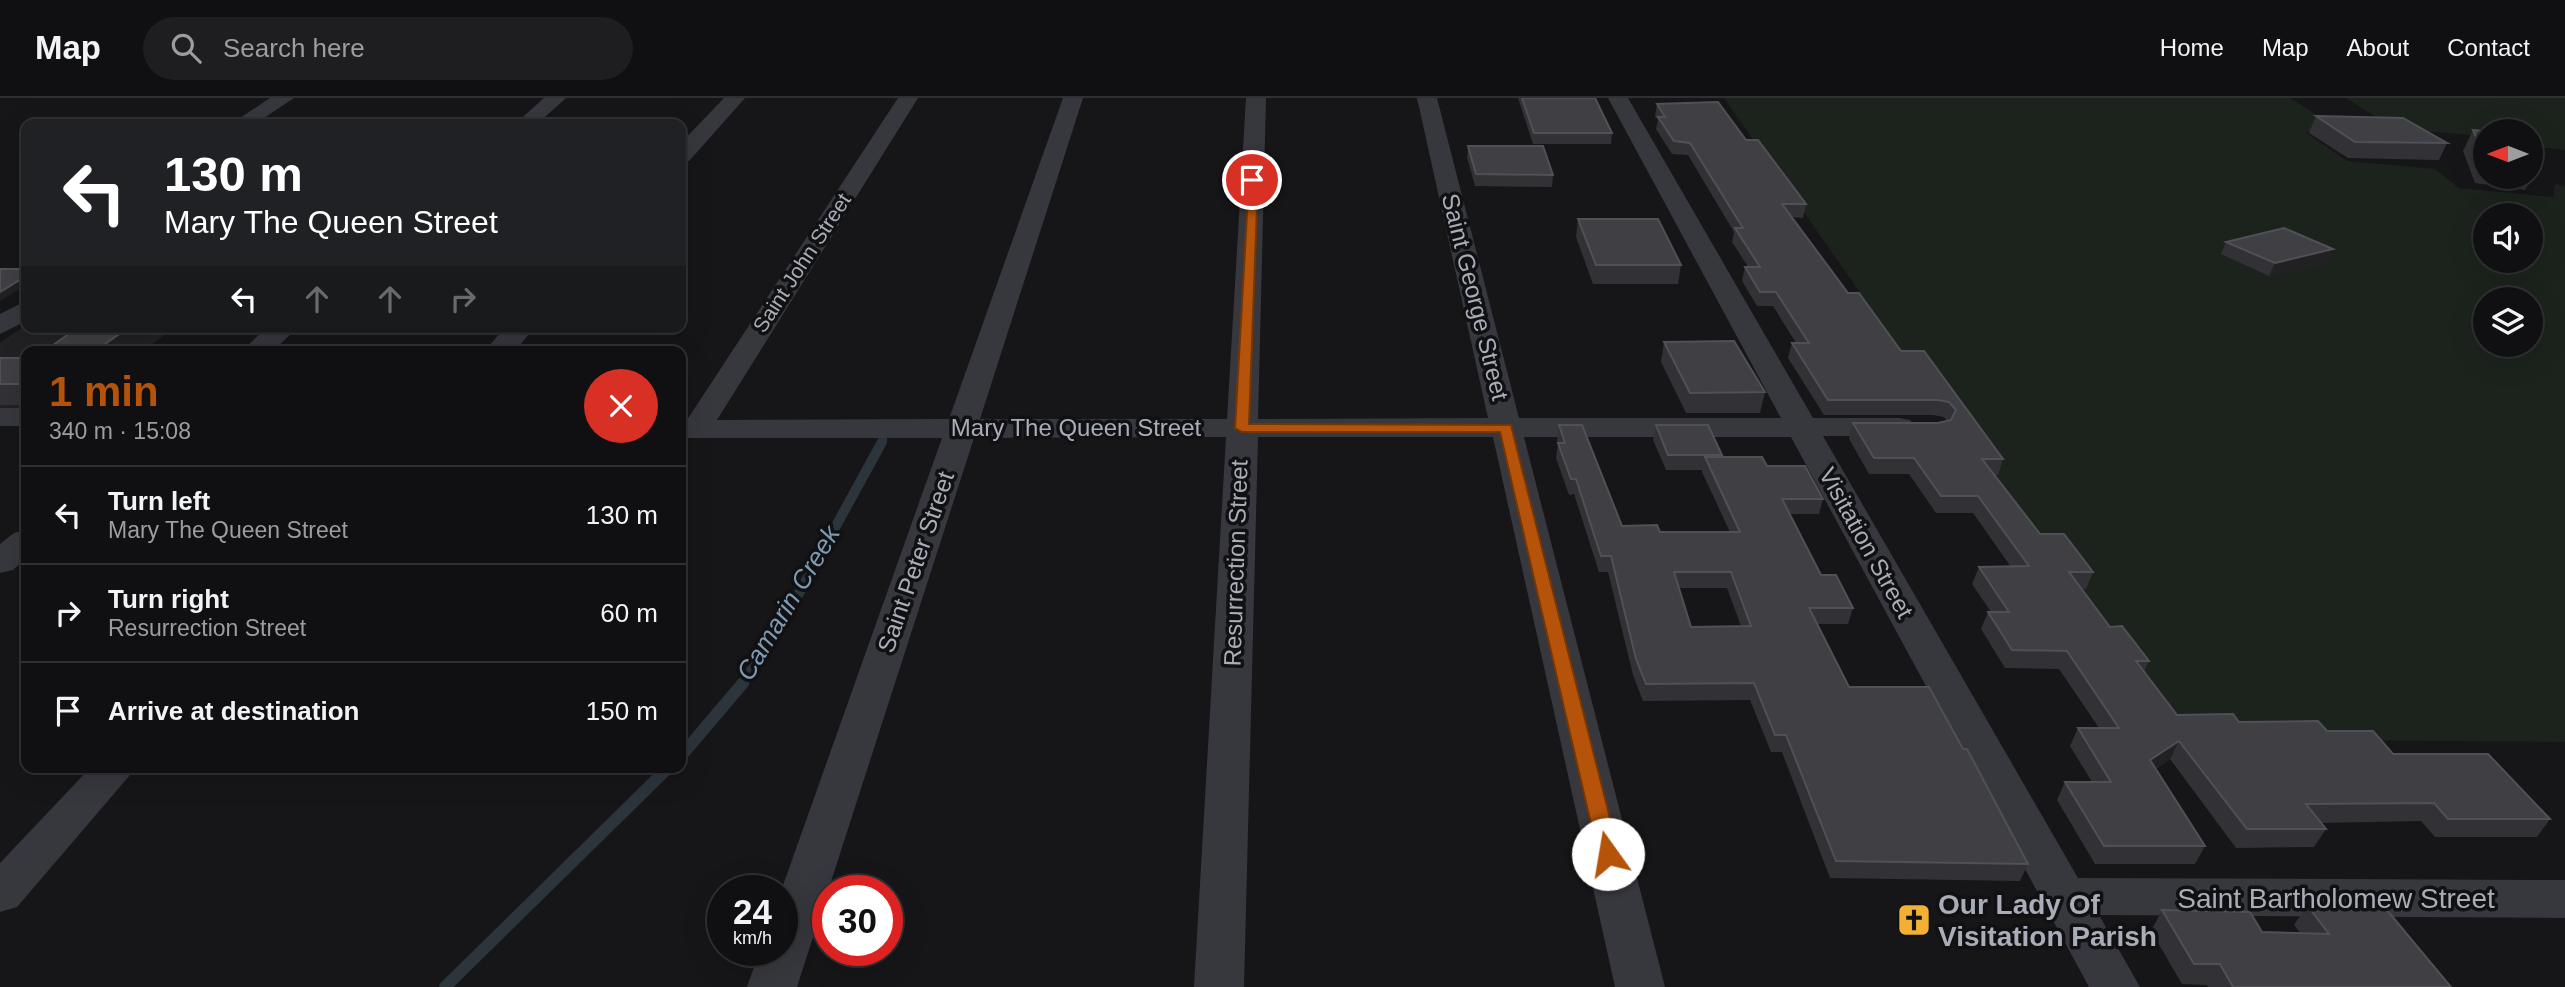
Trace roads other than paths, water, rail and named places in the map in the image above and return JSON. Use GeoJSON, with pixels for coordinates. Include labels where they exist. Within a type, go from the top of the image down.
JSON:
{"type":"FeatureCollection","features":[{"type":"Feature","properties":{"kind":"street"},"geometry":{"type":"LineString","coordinates":[[249,119],[284,98]]}},
{"type":"Feature","properties":{"kind":"street"},"geometry":{"type":"LineString","coordinates":[[531,119],[556,98]]}},
{"type":"Feature","properties":{"kind":"street"},"geometry":{"type":"LineString","coordinates":[[686,151],[735,98]]}},
{"type":"Feature","properties":{"kind":"street","name":"Saint John Street"},"geometry":{"type":"LineString","coordinates":[[688,429],[908,98]]}},
{"type":"Feature","properties":{"kind":"street","name":"Saint Peter Street"},"geometry":{"type":"LineString","coordinates":[[772,987],[1073,98]]}},
{"type":"Feature","properties":{"kind":"street","name":"Resurrection Street"},"geometry":{"type":"LineString","coordinates":[[1219,987],[1256,98]]}},
{"type":"Feature","properties":{"kind":"street","name":"Saint George Street"},"geometry":{"type":"LineString","coordinates":[[1427,98],[1640,987]]}},
{"type":"Feature","properties":{"kind":"street","name":"Visitation Street"},"geometry":{"type":"LineString","coordinates":[[1618,98],[2115,987]]}},
{"type":"Feature","properties":{"kind":"street"},"geometry":{"type":"LineString","coordinates":[[0,326],[21,312]]}},
{"type":"Feature","properties":{"kind":"street"},"geometry":{"type":"LineString","coordinates":[[262,346],[277,333]]}},
{"type":"Feature","properties":{"kind":"street"},"geometry":{"type":"LineString","coordinates":[[504,346],[515,333]]}},
{"type":"Feature","properties":{"kind":"street"},"geometry":{"type":"LineString","coordinates":[[0,417],[21,418]]}},
{"type":"Feature","properties":{"kind":"street","name":"Mary The Queen Street"},"geometry":{"type":"LineString","coordinates":[[688,429],[1933,427]]}},
{"type":"Feature","properties":{"kind":"street"},"geometry":{"type":"LineString","coordinates":[[0,562],[21,544]]}},
{"type":"Feature","properties":{"kind":"street"},"geometry":{"type":"LineString","coordinates":[[0,894],[110,773]]}},
{"type":"Feature","properties":{"kind":"street","name":"Saint Bartholomew Street"},"geometry":{"type":"LineString","coordinates":[[2065,896],[2565,899]]}},
{"type":"Feature","properties":{"kind":"waterway","name":"Camarin Creek"},"geometry":{"type":"LineString","coordinates":[[742,685],[792,606],[882,442]]}},
{"type":"Feature","properties":{"kind":"waterway","name":"Camarin Creek"},"geometry":{"type":"LineString","coordinates":[[686,750],[743,683]]}},
{"type":"Feature","properties":{"kind":"waterway","name":"Camarin Creek"},"geometry":{"type":"LineString","coordinates":[[445,987],[663,773]]}},
{"type":"Feature","properties":{"kind":"place","name":"Our Lady Of Visitation Parish"},"geometry":{"type":"Point","coordinates":[1914,920]}}]}
